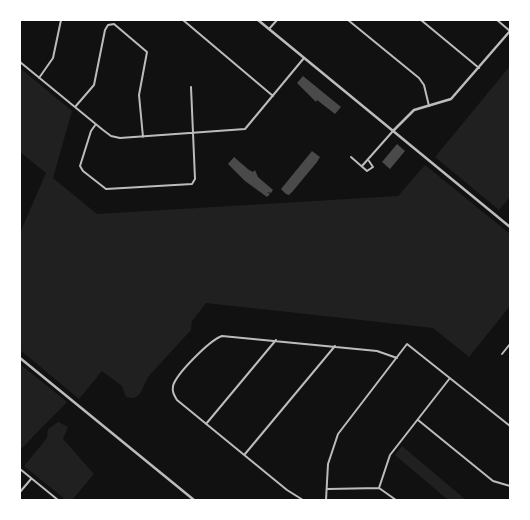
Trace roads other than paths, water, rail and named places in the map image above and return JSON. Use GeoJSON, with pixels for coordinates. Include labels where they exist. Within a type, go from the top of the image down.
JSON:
{"type":"FeatureCollection","features":[{"type":"Feature","properties":{"kind":"street"},"geometry":{"type":"LineString","coordinates":[[39,78],[53,58],[61,20]]}},
{"type":"Feature","properties":{"kind":"street"},"geometry":{"type":"LineString","coordinates":[[183,20],[273,96]]}},
{"type":"Feature","properties":{"kind":"street"},"geometry":{"type":"LineString","coordinates":[[258,20],[510,227]]}},
{"type":"Feature","properties":{"kind":"street"},"geometry":{"type":"LineString","coordinates":[[269,29],[277,20]]}},
{"type":"Feature","properties":{"kind":"street"},"geometry":{"type":"LineString","coordinates":[[348,20],[419,78],[424,86],[429,106]]}},
{"type":"Feature","properties":{"kind":"street"},"geometry":{"type":"LineString","coordinates":[[422,20],[479,68]]}},
{"type":"Feature","properties":{"kind":"street"},"geometry":{"type":"LineString","coordinates":[[362,166],[369,161],[414,110],[451,99],[510,31],[497,20]]}},
{"type":"Feature","properties":{"kind":"street"},"geometry":{"type":"LineString","coordinates":[[75,107],[94,85],[105,30],[108,25],[114,24],[147,52],[139,95],[143,137]]}},
{"type":"Feature","properties":{"kind":"street"},"geometry":{"type":"LineString","coordinates":[[20,62],[111,136],[120,138],[245,129],[304,58]]}},
{"type":"Feature","properties":{"kind":"street"},"geometry":{"type":"LineString","coordinates":[[96,124],[91,131],[80,166],[83,171],[109,190],[194,182],[191,87]]}},
{"type":"Feature","properties":{"kind":"street"},"geometry":{"type":"LineString","coordinates":[[351,157],[365,170],[370,171],[373,166],[369,161]]}},
{"type":"Feature","properties":{"kind":"street"},"geometry":{"type":"LineString","coordinates":[[303,500],[286,490],[177,400],[172,392],[173,383],[213,339],[231,335],[377,351],[397,358]]}},
{"type":"Feature","properties":{"kind":"street"},"geometry":{"type":"LineString","coordinates":[[206,424],[276,340]]}},
{"type":"Feature","properties":{"kind":"street"},"geometry":{"type":"LineString","coordinates":[[326,500],[328,464],[338,434],[407,344],[510,426]]}},
{"type":"Feature","properties":{"kind":"street"},"geometry":{"type":"LineString","coordinates":[[502,354],[510,344]]}},
{"type":"Feature","properties":{"kind":"street"},"geometry":{"type":"LineString","coordinates":[[245,455],[335,346]]}},
{"type":"Feature","properties":{"kind":"street"},"geometry":{"type":"LineString","coordinates":[[20,358],[194,500]]}},
{"type":"Feature","properties":{"kind":"street"},"geometry":{"type":"LineString","coordinates":[[379,488],[390,454],[450,378]]}},
{"type":"Feature","properties":{"kind":"street"},"geometry":{"type":"LineString","coordinates":[[418,420],[493,482],[510,486]]}},
{"type":"Feature","properties":{"kind":"street"},"geometry":{"type":"LineString","coordinates":[[20,469],[58,500]]}},
{"type":"Feature","properties":{"kind":"street"},"geometry":{"type":"LineString","coordinates":[[20,492],[32,478]]}},
{"type":"Feature","properties":{"kind":"street"},"geometry":{"type":"LineString","coordinates":[[328,489],[379,488],[396,500]]}}]}
